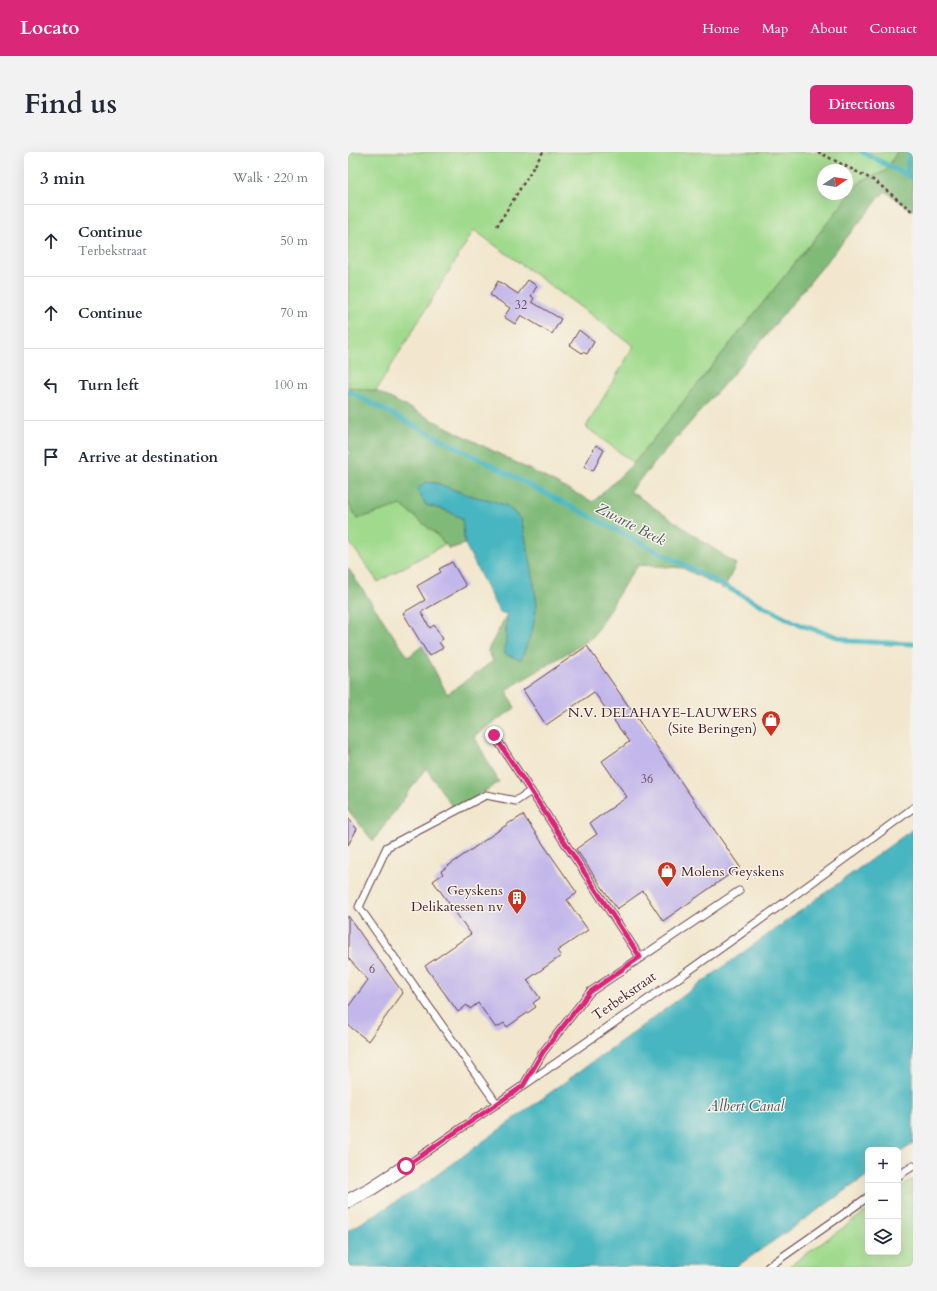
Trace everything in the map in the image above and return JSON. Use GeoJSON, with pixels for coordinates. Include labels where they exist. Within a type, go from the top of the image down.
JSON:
{"type":"FeatureCollection","features":[{"type":"Feature","properties":{"kind":"street","name":"Terbekstraat"},"geometry":{"type":"LineString","coordinates":[[348,1201],[372,1188],[406,1166]]}},
{"type":"Feature","properties":{"kind":"lane"},"geometry":{"type":"LineString","coordinates":[[494,735],[640,957]]}},
{"type":"Feature","properties":{"kind":"lane"},"geometry":{"type":"LineString","coordinates":[[497,1104],[359,906],[387,847],[486,795],[516,801],[531,790]]}},
{"type":"Feature","properties":{"kind":"lane","name":"Terbekstraat"},"geometry":{"type":"LineString","coordinates":[[406,1166],[583,1045],[844,860],[913,808]]}},
{"type":"Feature","properties":{"kind":"lane"},"geometry":{"type":"LineString","coordinates":[[523,1086],[543,1052],[590,992],[739,891]]}},
{"type":"Feature","properties":{"kind":"lane"},"geometry":{"type":"LineString","coordinates":[[901,1174],[913,1166]]}},
{"type":"Feature","properties":{"kind":"lane"},"geometry":{"type":"LineString","coordinates":[[768,1267],[865,1199]]}},
{"type":"Feature","properties":{"kind":"path"},"geometry":{"type":"LineString","coordinates":[[497,226],[543,152]]}},
{"type":"Feature","properties":{"kind":"path"},"geometry":{"type":"LineString","coordinates":[[818,152],[875,181],[913,212]]}},
{"type":"Feature","properties":{"kind":"green space"},"geometry":{"type":"Polygon","coordinates":[[[348,152],[897,152],[886,171],[861,181],[853,191],[853,164],[817,164],[817,200],[846,200],[634,463],[586,427],[634,346],[474,230],[376,391],[348,387],[348,152]]]}},
{"type":"Feature","properties":{"kind":"green space"},"geometry":{"type":"Polygon","coordinates":[[[897,152],[913,152],[913,211],[885,191],[754,350],[630,491],[736,564],[724,589],[683,568],[639,565],[629,577],[592,638],[506,690],[515,708],[474,736],[499,782],[455,811],[426,768],[373,841],[348,810],[348,568],[408,657],[422,646],[447,694],[493,661],[488,650],[507,614],[505,654],[537,605],[531,564],[521,519],[507,506],[468,495],[436,483],[417,489],[426,505],[445,510],[462,518],[465,544],[449,549],[437,535],[401,505],[357,519],[348,502],[348,455],[351,453],[348,449],[348,387],[376,391],[593,502],[634,463],[846,200],[853,200],[853,191],[861,181],[886,171],[897,152]]]}},
{"type":"Feature","properties":{"kind":"green space"},"geometry":{"type":"Polygon","coordinates":[[[348,502],[357,519],[401,505],[437,535],[445,544],[378,582],[348,540],[348,502]]]}},
{"type":"Feature","properties":{"kind":"green space"},"geometry":{"type":"Polygon","coordinates":[[[913,1179],[913,1267],[788,1267],[865,1212],[865,1255],[901,1255],[901,1187],[913,1179]]]}},
{"type":"Feature","properties":{"kind":"water"},"geometry":{"type":"Polygon","coordinates":[[[426,482],[436,483],[468,495],[507,506],[521,519],[531,564],[537,605],[533,628],[521,660],[505,654],[507,614],[499,612],[465,544],[462,518],[445,510],[426,505],[417,489],[426,482]]]}},
{"type":"Feature","properties":{"kind":"water","name":"Albert Canal"},"geometry":{"type":"Polygon","coordinates":[[[913,829],[913,1144],[901,1152],[901,1147],[865,1147],[865,1177],[736,1267],[348,1267],[348,1231],[419,1188],[913,829]]]}},
{"type":"Feature","properties":{"kind":"building"},"geometry":{"type":"Polygon","coordinates":[[[528,280],[537,286],[531,296],[534,298],[532,302],[561,319],[552,334],[521,315],[515,324],[504,317],[510,308],[490,295],[498,281],[518,294],[528,280]]]}},
{"type":"Feature","properties":{"kind":"building"},"geometry":{"type":"Polygon","coordinates":[[[579,330],[594,342],[587,354],[582,353],[570,345],[579,330]]]}},
{"type":"Feature","properties":{"kind":"building"},"geometry":{"type":"Polygon","coordinates":[[[596,445],[604,450],[593,471],[584,467],[596,445]]]}},
{"type":"Feature","properties":{"kind":"building"},"geometry":{"type":"Polygon","coordinates":[[[452,562],[466,586],[421,612],[430,628],[434,625],[443,639],[439,642],[443,648],[429,656],[403,613],[425,600],[417,586],[441,572],[439,569],[452,562]]]}},
{"type":"Feature","properties":{"kind":"building"},"geometry":{"type":"Polygon","coordinates":[[[587,646],[740,867],[663,921],[643,891],[617,909],[576,849],[597,834],[590,823],[627,797],[602,761],[629,742],[594,692],[546,725],[523,690],[587,646]]]}},
{"type":"Feature","properties":{"kind":"building","name":"Geyskens Delikatessen nv"},"geometry":{"type":"Polygon","coordinates":[[[523,815],[577,893],[567,900],[588,930],[557,951],[561,956],[527,980],[540,998],[533,1003],[536,1007],[507,1027],[504,1023],[496,1028],[478,1003],[470,1009],[467,1005],[458,1012],[425,966],[471,934],[433,881],[443,874],[441,871],[512,821],[523,815]]]}},
{"type":"Feature","properties":{"kind":"building"},"geometry":{"type":"Polygon","coordinates":[[[348,818],[357,829],[348,845],[348,818]]]}},
{"type":"Feature","properties":{"kind":"building"},"geometry":{"type":"Polygon","coordinates":[[[348,916],[403,993],[368,1041],[348,1025],[348,1007],[368,980],[348,958],[348,916]]]}},
{"type":"Feature","properties":{"kind":"waterway"},"geometry":{"type":"LineString","coordinates":[[862,152],[913,178]]}},
{"type":"Feature","properties":{"kind":"waterway"},"geometry":{"type":"LineString","coordinates":[[907,174],[909,152]]}},
{"type":"Feature","properties":{"kind":"waterway","name":"Zwarte Beek"},"geometry":{"type":"LineString","coordinates":[[348,391],[798,624],[850,641],[913,644]]}},
{"type":"Feature","properties":{"kind":"place","name":"N.V. DELAHAYE-LAUWERS (Site Beringen)"},"geometry":{"type":"Point","coordinates":[771,737]}},
{"type":"Feature","properties":{"kind":"place","name":"Molens Geyskens"},"geometry":{"type":"Point","coordinates":[667,888]}},
{"type":"Feature","properties":{"kind":"place","name":"Geyskens Delikatessen nv"},"geometry":{"type":"Point","coordinates":[517,915]}},
{"type":"Feature","properties":{"kind":"route"},"geometry":{"type":"LineString","coordinates":[[406,1166],[523,1086],[543,1052],[590,992],[640,957],[494,735]]}}]}
